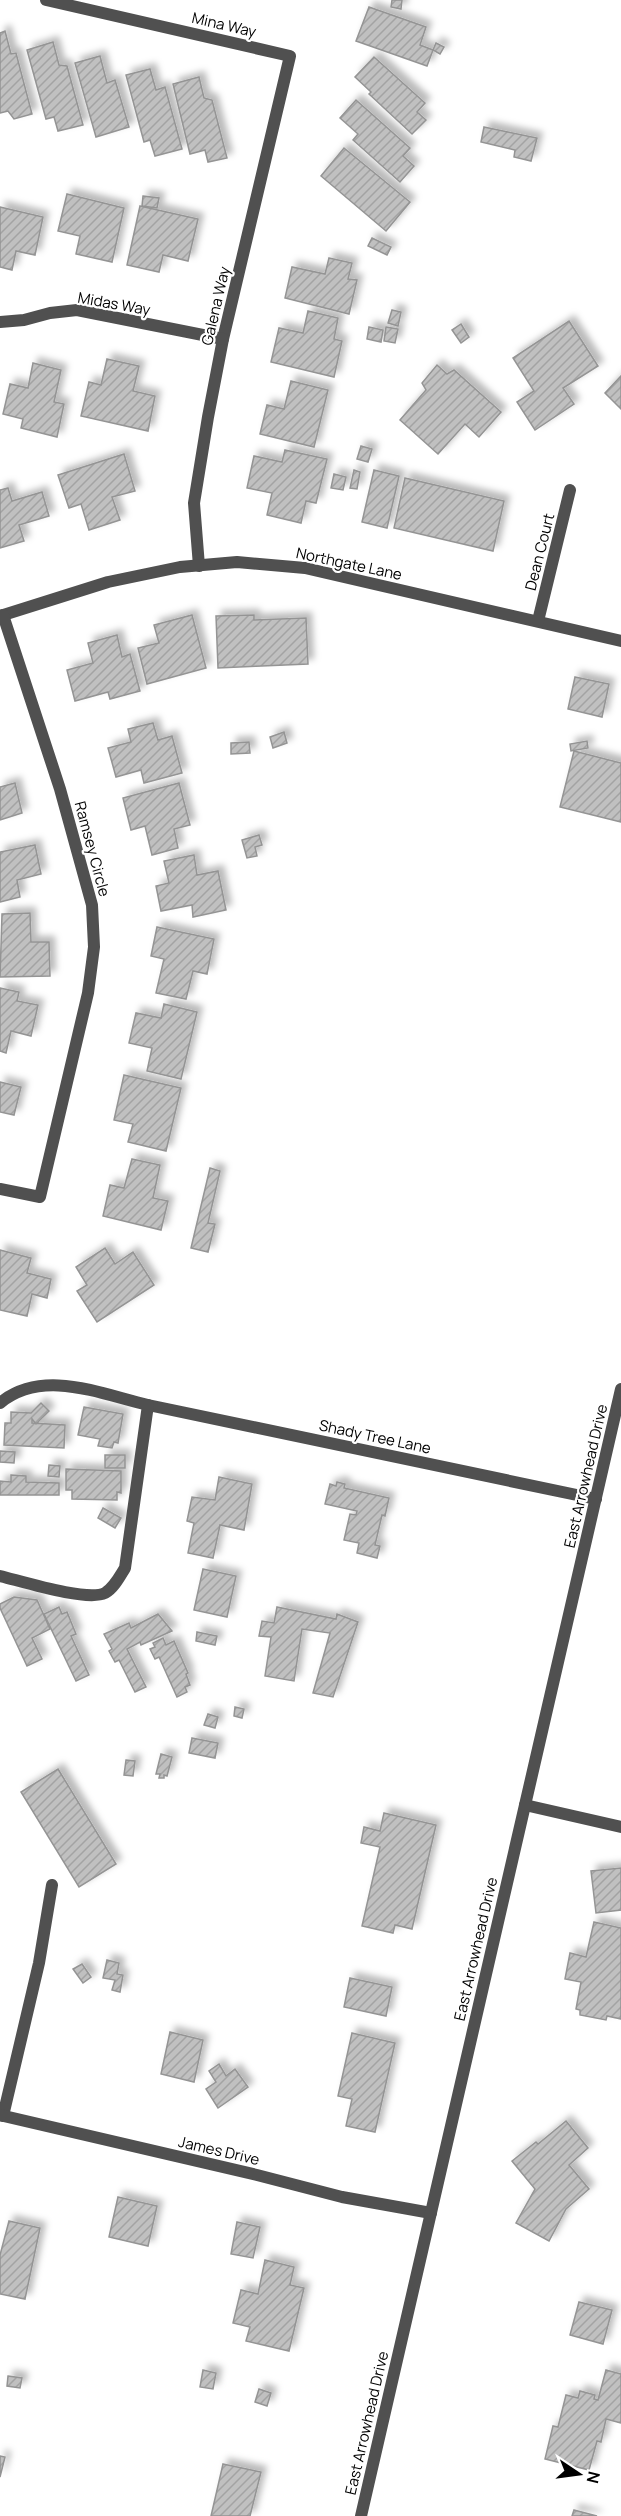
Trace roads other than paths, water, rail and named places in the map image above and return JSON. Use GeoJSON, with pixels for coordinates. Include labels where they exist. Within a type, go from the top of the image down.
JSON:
{"type":"FeatureCollection","features":[{"type":"Feature","properties":{"kind":"street","name":"Mina Way"},"geometry":{"type":"LineString","coordinates":[[46,0],[290,56]]}},
{"type":"Feature","properties":{"kind":"street","name":"Galena Way"},"geometry":{"type":"LineString","coordinates":[[199,566],[194,503],[223,339],[290,56]]}},
{"type":"Feature","properties":{"kind":"street","name":"Midas Way"},"geometry":{"type":"LineString","coordinates":[[0,322],[24,320],[50,312],[77,310],[223,339]]}},
{"type":"Feature","properties":{"kind":"street","name":"Dean Court"},"geometry":{"type":"LineString","coordinates":[[538,621],[570,490]]}},
{"type":"Feature","properties":{"kind":"street","name":"Northgate Lane"},"geometry":{"type":"LineString","coordinates":[[2,615],[108,582],[180,567],[237,562],[305,568],[621,640]]}},
{"type":"Feature","properties":{"kind":"street","name":"Ramsey Circle"},"geometry":{"type":"LineString","coordinates":[[0,1189],[40,1197],[88,993],[93,947],[92,905],[60,789],[2,615]]}},
{"type":"Feature","properties":{"kind":"street","name":"Shady Tree Lane"},"geometry":{"type":"LineString","coordinates":[[0,1403],[10,1395],[32,1387],[55,1384],[596,1498]]}},
{"type":"Feature","properties":{"kind":"street","name":"East Arrowhead Drive"},"geometry":{"type":"LineString","coordinates":[[361,2516],[621,1389]]}},
{"type":"Feature","properties":{"kind":"street"},"geometry":{"type":"LineString","coordinates":[[0,1576],[88,1597],[105,1593],[117,1581],[125,1568],[148,1405]]}},
{"type":"Feature","properties":{"kind":"street"},"geometry":{"type":"LineString","coordinates":[[525,1804],[621,1827]]}},
{"type":"Feature","properties":{"kind":"street"},"geometry":{"type":"LineString","coordinates":[[1,2116],[39,1963],[52,1885]]}},
{"type":"Feature","properties":{"kind":"street","name":"James Drive"},"geometry":{"type":"LineString","coordinates":[[1,2116],[342,2197],[431,2213]]}}]}
